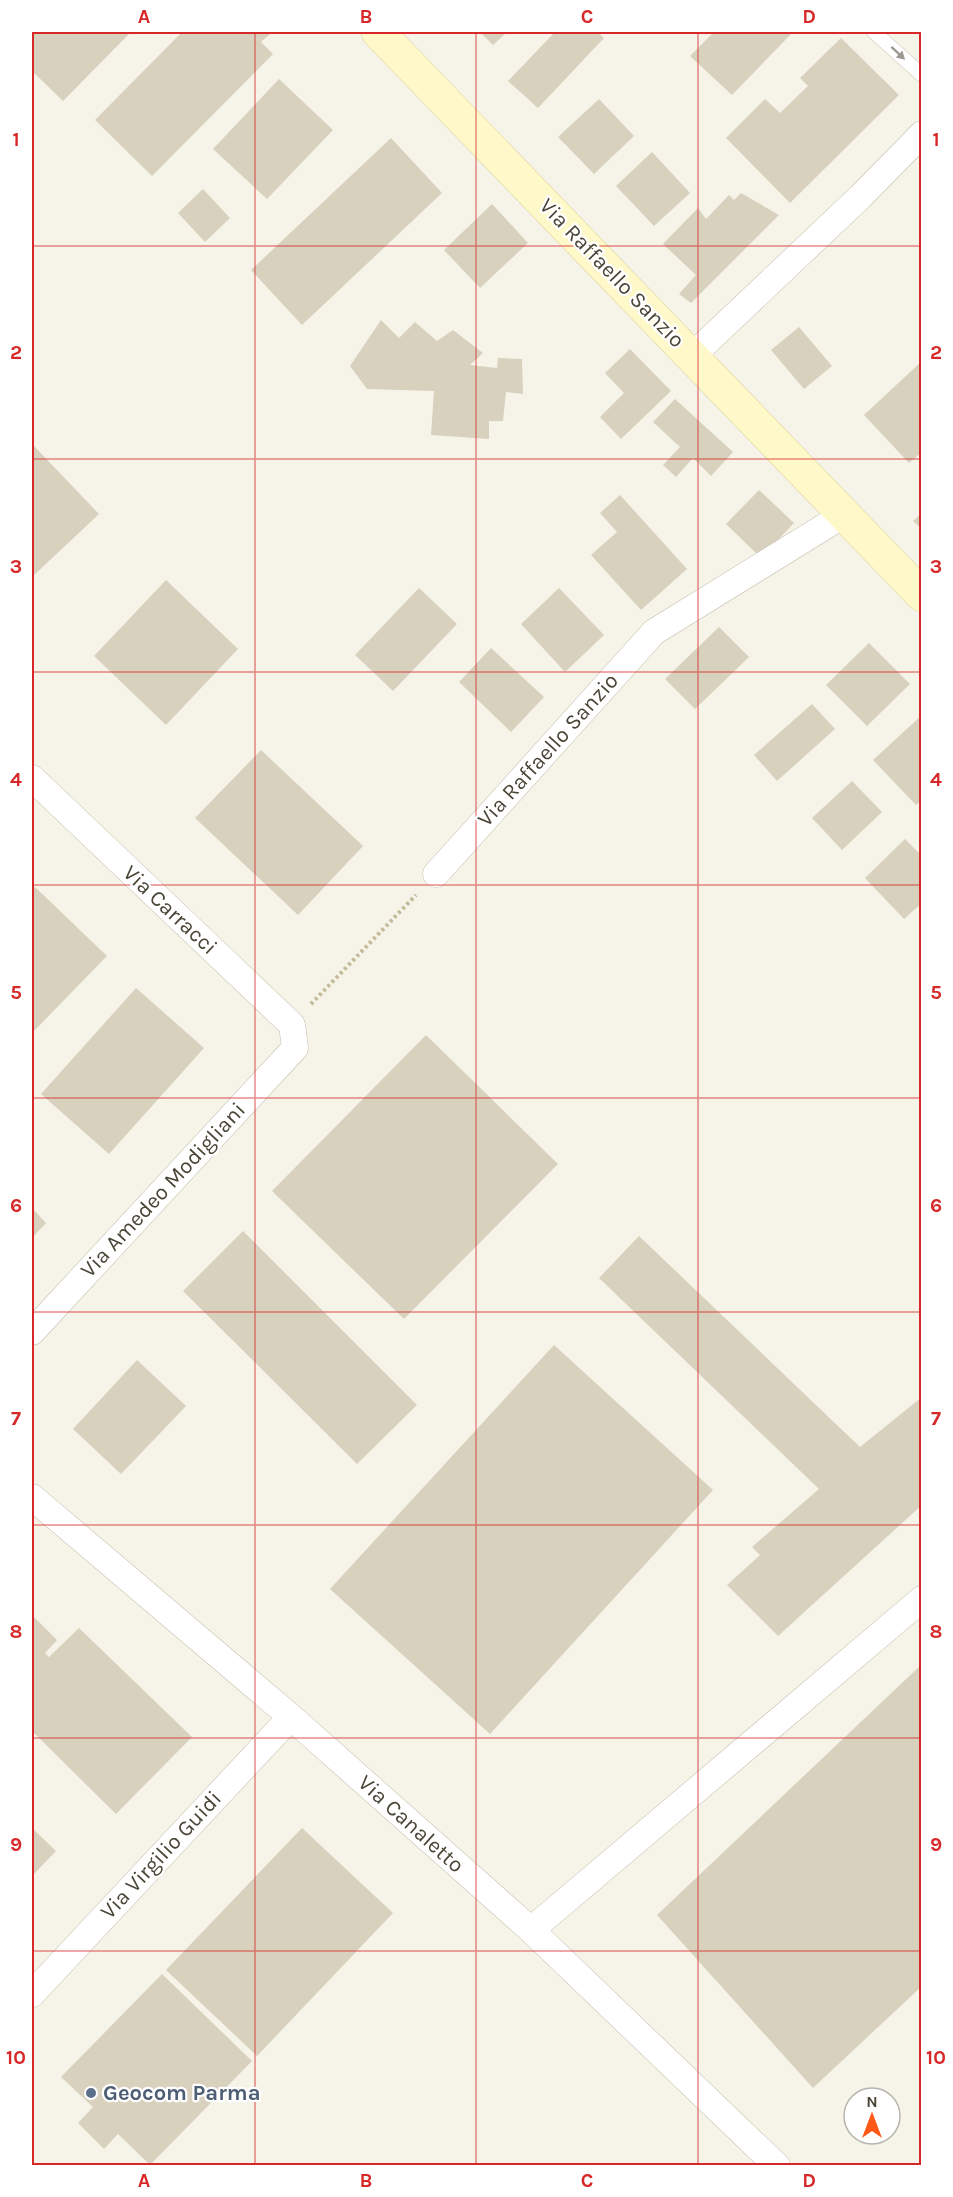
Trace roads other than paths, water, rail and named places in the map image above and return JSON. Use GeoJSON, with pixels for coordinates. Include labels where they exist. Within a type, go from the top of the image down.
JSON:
{"type":"FeatureCollection","features":[{"type":"Feature","properties":{"kind":"main road","name":"Via Raffaello Sanzio"},"geometry":{"type":"LineString","coordinates":[[378,32],[921,595]]}},
{"type":"Feature","properties":{"kind":"street"},"geometry":{"type":"LineString","coordinates":[[692,356],[860,197],[921,134]]}},
{"type":"Feature","properties":{"kind":"street","name":"Via Raffaello Sanzio"},"geometry":{"type":"LineString","coordinates":[[436,874],[654,632],[845,514]]}},
{"type":"Feature","properties":{"kind":"street","name":"Via Carracci"},"geometry":{"type":"LineString","coordinates":[[32,778],[294,1036]]}},
{"type":"Feature","properties":{"kind":"street","name":"Via Amedeo Modigliani"},"geometry":{"type":"LineString","coordinates":[[32,1332],[294,1036]]}},
{"type":"Feature","properties":{"kind":"street","name":"Via Canaletto"},"geometry":{"type":"LineString","coordinates":[[32,1497],[291,1717],[531,1930],[777,2166]]}},
{"type":"Feature","properties":{"kind":"street"},"geometry":{"type":"LineString","coordinates":[[531,1930],[921,1599]]}},
{"type":"Feature","properties":{"kind":"street","name":"Via Virgilio Guidi"},"geometry":{"type":"LineString","coordinates":[[32,1994],[291,1717]]}},
{"type":"Feature","properties":{"kind":"lane"},"geometry":{"type":"LineString","coordinates":[[874,32],[921,75]]}},
{"type":"Feature","properties":{"kind":"place","name":"Geocom Parma"},"geometry":{"type":"Point","coordinates":[91,2093]}}]}
